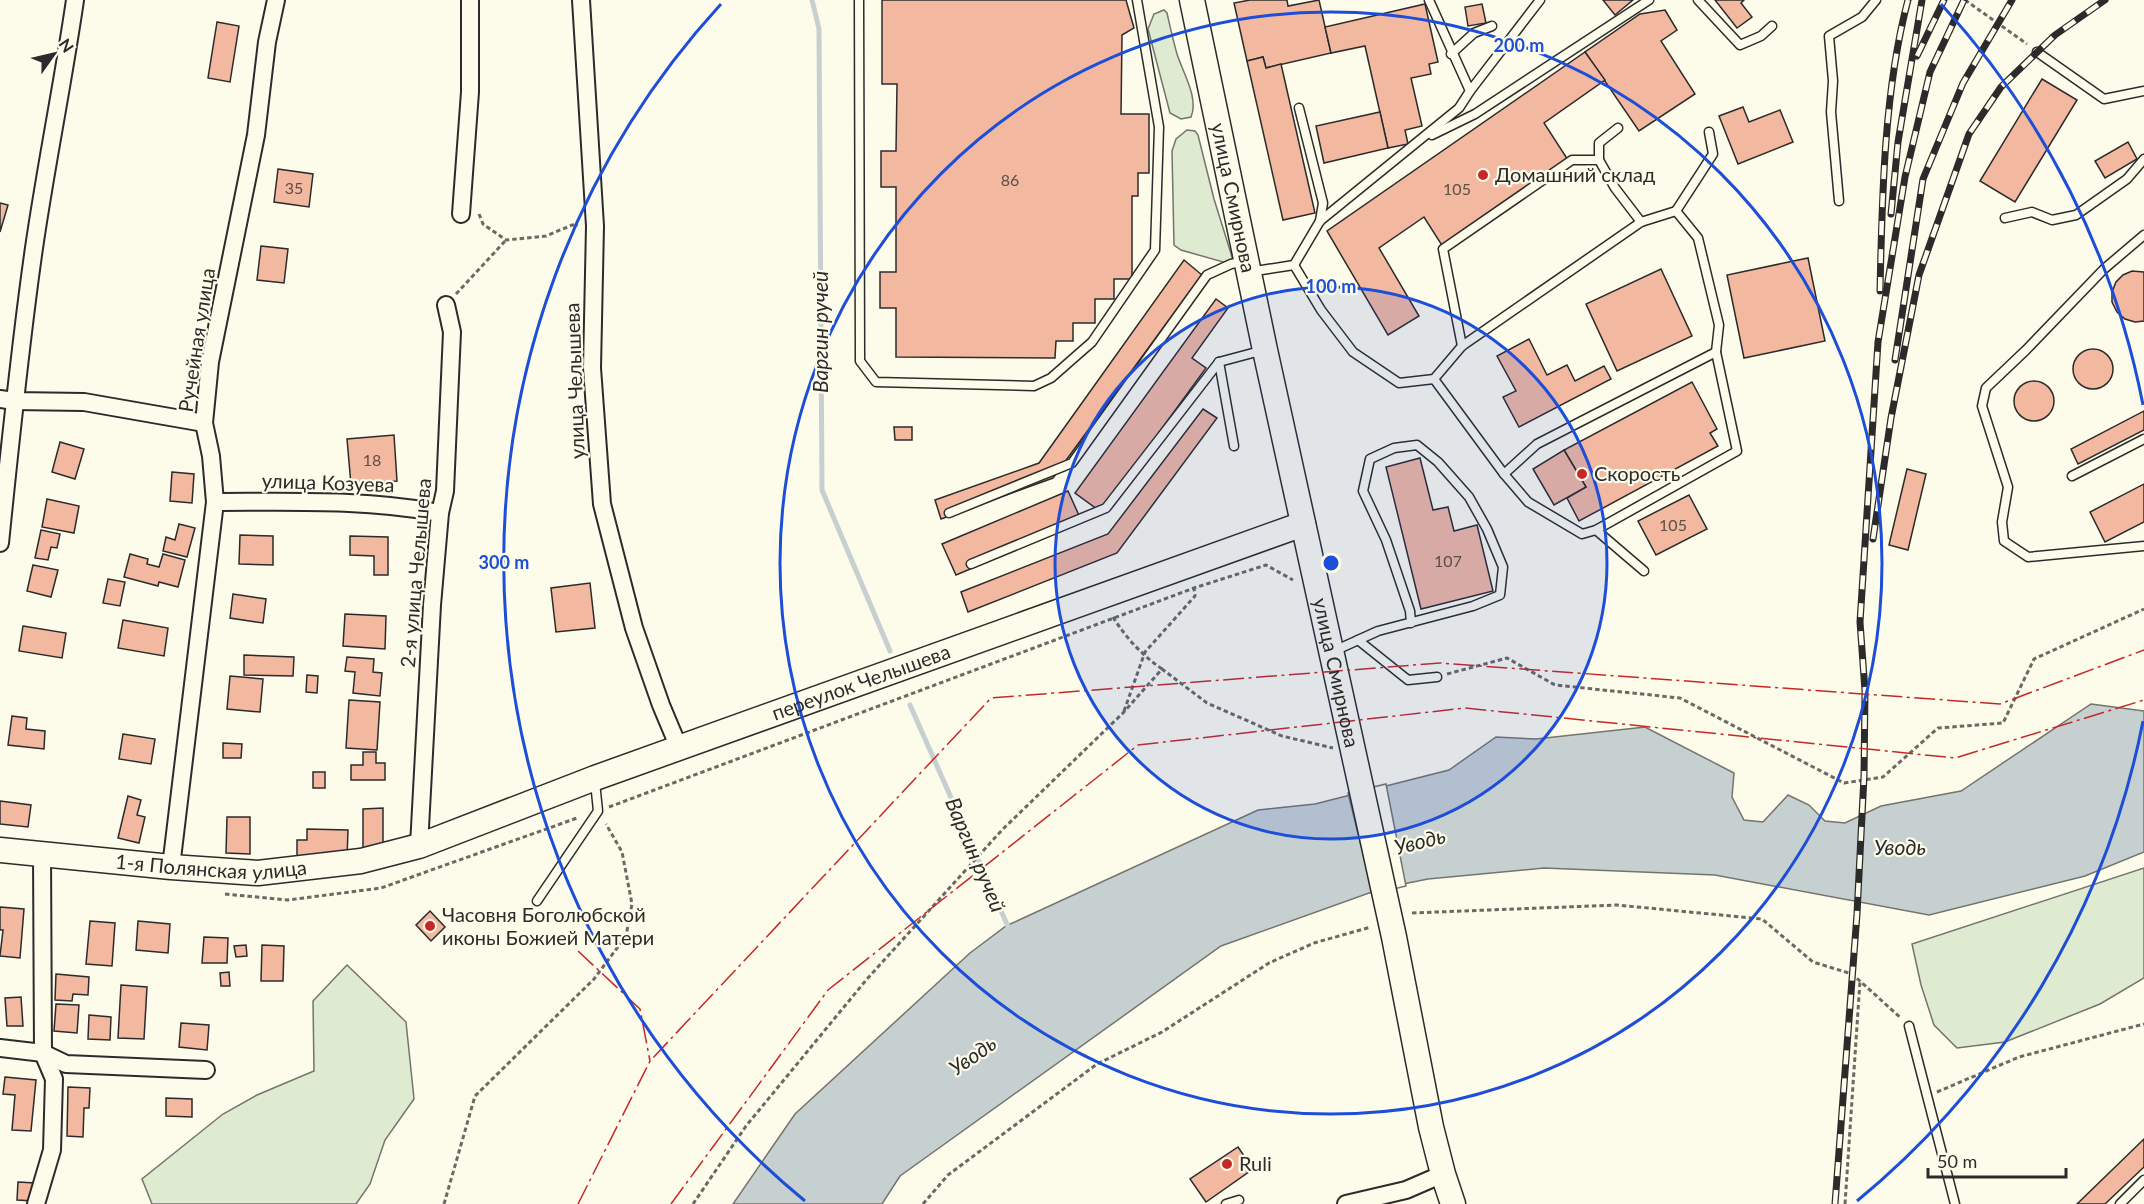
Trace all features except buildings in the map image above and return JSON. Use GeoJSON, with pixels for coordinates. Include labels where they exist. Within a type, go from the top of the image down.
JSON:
{"type":"FeatureCollection","features":[{"type":"Feature","properties":{"kind":"street"},"geometry":{"type":"LineString","coordinates":[[0,543],[7,400],[75,0]]}},
{"type":"Feature","properties":{"kind":"street","name":"Ручейная улица"},"geometry":{"type":"LineString","coordinates":[[171,867],[215,502],[211,456],[204,423],[210,362],[256,135],[267,42],[276,0]]}},
{"type":"Feature","properties":{"kind":"street"},"geometry":{"type":"LineString","coordinates":[[461,214],[470,92],[470,0]]}},
{"type":"Feature","properties":{"kind":"street","name":"улица Челышева"},"geometry":{"type":"LineString","coordinates":[[581,0],[595,225],[592,368],[602,504],[634,628],[679,748]]}},
{"type":"Feature","properties":{"kind":"street","name":"улица Смирнова"},"geometry":{"type":"LineString","coordinates":[[1192,0],[1247,267],[1354,759],[1387,931],[1431,1127],[1453,1204]]}},
{"type":"Feature","properties":{"kind":"street","name":"2-я улица Челышева"},"geometry":{"type":"LineString","coordinates":[[419,846],[432,605],[440,513],[445,491],[452,332],[446,305]]}},
{"type":"Feature","properties":{"kind":"street"},"geometry":{"type":"LineString","coordinates":[[7,400],[84,402],[204,423]]}},
{"type":"Feature","properties":{"kind":"street","name":"улица Козуева"},"geometry":{"type":"LineString","coordinates":[[215,502],[328,501],[399,506],[440,513]]}},
{"type":"Feature","properties":{"kind":"street","name":"переулок Челышева"},"geometry":{"type":"LineString","coordinates":[[419,846],[595,778],[1304,524]]}},
{"type":"Feature","properties":{"kind":"street","name":"1-я Полянская улица"},"geometry":{"type":"LineString","coordinates":[[0,850],[258,873],[361,861],[419,846]]}},
{"type":"Feature","properties":{"kind":"street"},"geometry":{"type":"LineString","coordinates":[[36,1204],[52,1150],[54,1079],[43,1053],[42,854]]}},
{"type":"Feature","properties":{"kind":"street"},"geometry":{"type":"LineString","coordinates":[[0,1048],[43,1053],[66,1064],[206,1070]]}},
{"type":"Feature","properties":{"kind":"street"},"geometry":{"type":"LineString","coordinates":[[1346,1204],[1406,1190],[1443,1174]]}},
{"type":"Feature","properties":{"kind":"lane"},"geometry":{"type":"LineString","coordinates":[[859,0],[860,362],[876,382],[1034,386],[1051,378],[1092,342],[1155,250],[1159,128],[1137,0]]}},
{"type":"Feature","properties":{"kind":"lane"},"geometry":{"type":"LineString","coordinates":[[1429,0],[1451,54],[1470,92]]}},
{"type":"Feature","properties":{"kind":"lane"},"geometry":{"type":"LineString","coordinates":[[1294,265],[1320,221],[1459,108],[1540,0]]}},
{"type":"Feature","properties":{"kind":"lane"},"geometry":{"type":"LineString","coordinates":[[1421,140],[1475,114],[1648,0]]}},
{"type":"Feature","properties":{"kind":"lane"},"geometry":{"type":"LineString","coordinates":[[1698,0],[1740,45],[1761,36],[1772,26]]}},
{"type":"Feature","properties":{"kind":"lane"},"geometry":{"type":"LineString","coordinates":[[1839,201],[1831,112],[1833,81],[1829,36],[1863,17],[1876,0]]}},
{"type":"Feature","properties":{"kind":"lane"},"geometry":{"type":"LineString","coordinates":[[1451,54],[1474,33],[1492,26]]}},
{"type":"Feature","properties":{"kind":"lane"},"geometry":{"type":"LineString","coordinates":[[2037,52],[2104,99],[2144,91]]}},
{"type":"Feature","properties":{"kind":"lane"},"geometry":{"type":"LineString","coordinates":[[1299,108],[1323,203],[1320,221]]}},
{"type":"Feature","properties":{"kind":"lane"},"geometry":{"type":"LineString","coordinates":[[1618,128],[1599,143],[1599,160],[1615,188],[1641,222]]}},
{"type":"Feature","properties":{"kind":"lane"},"geometry":{"type":"LineString","coordinates":[[1294,265],[1321,309],[1353,352],[1399,383],[1434,379],[1462,346],[1641,222],[1676,211],[1713,154],[1709,132]]}},
{"type":"Feature","properties":{"kind":"lane"},"geometry":{"type":"LineString","coordinates":[[2005,218],[2032,212],[2052,220],[2076,215],[2127,179],[2144,159]]}},
{"type":"Feature","properties":{"kind":"lane"},"geometry":{"type":"LineString","coordinates":[[1462,346],[1443,249],[1572,160],[1599,160]]}},
{"type":"Feature","properties":{"kind":"lane"},"geometry":{"type":"LineString","coordinates":[[1434,379],[1504,474],[1528,502],[1582,534],[1596,530],[1737,451],[1716,352],[1719,325],[1698,238],[1676,211]]}},
{"type":"Feature","properties":{"kind":"lane"},"geometry":{"type":"LineString","coordinates":[[2144,235],[2104,269],[2026,350],[1986,387],[1982,406],[2008,487],[2002,522],[2004,541],[2028,558],[2144,546]]}},
{"type":"Feature","properties":{"kind":"lane"},"geometry":{"type":"LineString","coordinates":[[949,513],[1072,463],[1206,275],[1232,264],[1247,267],[1294,265]]}},
{"type":"Feature","properties":{"kind":"lane"},"geometry":{"type":"LineString","coordinates":[[971,564],[1106,508],[1219,362],[1265,350]]}},
{"type":"Feature","properties":{"kind":"lane"},"geometry":{"type":"LineString","coordinates":[[1504,474],[1537,444],[1716,352]]}},
{"type":"Feature","properties":{"kind":"lane"},"geometry":{"type":"LineString","coordinates":[[1219,362],[1234,446]]}},
{"type":"Feature","properties":{"kind":"lane"},"geometry":{"type":"LineString","coordinates":[[2072,476],[2144,439]]}},
{"type":"Feature","properties":{"kind":"lane"},"geometry":{"type":"LineString","coordinates":[[1331,652],[1378,631],[1411,623],[1473,606],[1500,595],[1503,567],[1470,496],[1438,462],[1417,445],[1394,448],[1370,459],[1363,491],[1386,540],[1407,602],[1411,623]]}},
{"type":"Feature","properties":{"kind":"lane"},"geometry":{"type":"LineString","coordinates":[[1596,530],[1644,571]]}},
{"type":"Feature","properties":{"kind":"lane"},"geometry":{"type":"LineString","coordinates":[[1358,640],[1408,680],[1437,677]]}},
{"type":"Feature","properties":{"kind":"lane"},"geometry":{"type":"LineString","coordinates":[[537,901],[598,811],[595,778]]}},
{"type":"Feature","properties":{"kind":"lane"},"geometry":{"type":"LineString","coordinates":[[1909,1026],[1955,1204]]}},
{"type":"Feature","properties":{"kind":"lane"},"geometry":{"type":"LineString","coordinates":[[2120,1204],[2144,1180]]}},
{"type":"Feature","properties":{"kind":"lane"},"geometry":{"type":"LineString","coordinates":[[1226,1204],[1239,1200]]}},
{"type":"Feature","properties":{"kind":"path"},"geometry":{"type":"LineString","coordinates":[[1965,0],[2037,52]]}},
{"type":"Feature","properties":{"kind":"path"},"geometry":{"type":"LineString","coordinates":[[479,213],[483,224],[506,240],[546,236],[572,225],[595,225]]}},
{"type":"Feature","properties":{"kind":"path"},"geometry":{"type":"LineString","coordinates":[[446,305],[506,240]]}},
{"type":"Feature","properties":{"kind":"path"},"geometry":{"type":"LineString","coordinates":[[218,893],[288,900],[381,888],[598,811],[1113,616],[1194,588],[1266,565],[1292,579],[1295,589]]}},
{"type":"Feature","properties":{"kind":"path"},"geometry":{"type":"LineString","coordinates":[[1123,713],[1144,657],[1195,596],[1194,588]]}},
{"type":"Feature","properties":{"kind":"path"},"geometry":{"type":"LineString","coordinates":[[1437,677],[1507,658],[1555,685],[1680,698],[1844,783],[1883,777],[1938,728],[2003,723],[2034,659],[2144,609]]}},
{"type":"Feature","properties":{"kind":"path"},"geometry":{"type":"LineString","coordinates":[[1113,616],[1121,630],[1144,657],[1207,703],[1282,736],[1337,750],[1334,739]]}},
{"type":"Feature","properties":{"kind":"path"},"geometry":{"type":"LineString","coordinates":[[693,1204],[746,1126],[867,978],[1002,830],[1123,713],[1162,669]]}},
{"type":"Feature","properties":{"kind":"path"},"geometry":{"type":"LineString","coordinates":[[444,1204],[475,1096],[594,979],[626,936],[632,904],[622,852],[598,811]]}},
{"type":"Feature","properties":{"kind":"path"},"geometry":{"type":"LineString","coordinates":[[1412,913],[1617,905],[1762,918],[1813,962],[1852,974],[1909,1026]]}},
{"type":"Feature","properties":{"kind":"path"},"geometry":{"type":"LineString","coordinates":[[923,1204],[948,1175],[1097,1064],[1162,1032],[1269,963],[1314,943],[1387,931]]}},
{"type":"Feature","properties":{"kind":"path"},"geometry":{"type":"LineString","coordinates":[[1845,1204],[1860,981]]}},
{"type":"Feature","properties":{"kind":"path"},"geometry":{"type":"LineString","coordinates":[[1927,1096],[2019,1057],[2144,1024]]}},
{"type":"Feature","properties":{"kind":"green space"},"geometry":{"type":"Polygon","coordinates":[[[1164,10],[1167,13],[1177,54],[1192,94],[1191,117],[1181,119],[1170,113],[1148,29],[1154,14],[1164,10]]]}},
{"type":"Feature","properties":{"kind":"green space"},"geometry":{"type":"Polygon","coordinates":[[[1187,130],[1195,131],[1198,135],[1214,199],[1233,260],[1230,264],[1181,250],[1174,245],[1172,151],[1176,139],[1187,130]]]}},
{"type":"Feature","properties":{"kind":"green space"},"geometry":{"type":"Polygon","coordinates":[[[2144,868],[2144,978],[2100,1004],[2005,1042],[1957,1048],[1934,1025],[1921,985],[1912,944],[2144,868]]]}},
{"type":"Feature","properties":{"kind":"green space"},"geometry":{"type":"Polygon","coordinates":[[[347,965],[406,1022],[414,1099],[385,1140],[370,1184],[356,1204],[152,1204],[142,1179],[223,1114],[257,1095],[314,1071],[313,1001],[347,965]]]}},
{"type":"Feature","properties":{"kind":"water","name":"Уводь"},"geometry":{"type":"Polygon","coordinates":[[[2091,704],[2144,711],[2144,852],[2085,876],[1929,915],[1715,875],[1544,868],[1428,879],[1383,888],[1221,946],[900,1176],[882,1204],[733,1204],[795,1114],[970,953],[1006,926],[1258,810],[1315,804],[1449,770],[1496,737],[1536,739],[1645,727],[1734,773],[1732,797],[1744,820],[1763,822],[1788,795],[1809,805],[1825,821],[1845,823],[1881,806],[1961,791],[2091,704]]]}},
{"type":"Feature","properties":{"kind":"pier"},"geometry":{"type":"Polygon","coordinates":[[[1386,784],[1406,886],[1373,894],[1348,793],[1386,784]]]}},
{"type":"Feature","properties":{"kind":"waterway","name":"Варгин ручей"},"geometry":{"type":"LineString","coordinates":[[812,0],[819,29],[822,490],[890,651]]}},
{"type":"Feature","properties":{"kind":"waterway","name":"Варгин ручей"},"geometry":{"type":"LineString","coordinates":[[910,705],[1010,931]]}},
{"type":"Feature","properties":{"kind":"railway"},"geometry":{"type":"LineString","coordinates":[[1880,291],[1883,182],[1889,107],[1908,0]]}},
{"type":"Feature","properties":{"kind":"railway"},"geometry":{"type":"LineString","coordinates":[[1891,214],[1898,142],[1922,0]]}},
{"type":"Feature","properties":{"kind":"railway"},"geometry":{"type":"LineString","coordinates":[[1917,56],[1944,0]]}},
{"type":"Feature","properties":{"kind":"railway"},"geometry":{"type":"LineString","coordinates":[[1835,1204],[1857,914],[1864,776],[1865,691],[1860,622],[1878,342],[1905,177],[1930,72],[1964,0]]}},
{"type":"Feature","properties":{"kind":"railway"},"geometry":{"type":"LineString","coordinates":[[1895,360],[1923,179],[1963,83],[2012,0]]}},
{"type":"Feature","properties":{"kind":"railway"},"geometry":{"type":"LineString","coordinates":[[1873,539],[1891,418],[1919,275],[1969,134],[2001,87],[2055,35],[2105,0]]}},
{"type":"Feature","properties":{"kind":"power"},"geometry":{"type":"LineString","coordinates":[[578,1204],[650,1061],[991,698],[1440,663],[2000,704],[2144,650]]}},
{"type":"Feature","properties":{"kind":"power"},"geometry":{"type":"LineString","coordinates":[[671,1204],[828,990],[1138,745],[1465,708],[1955,758],[2144,700]]}},
{"type":"Feature","properties":{"kind":"power"},"geometry":{"type":"LineString","coordinates":[[578,951],[640,1009],[650,1061]]}},
{"type":"Feature","properties":{"kind":"place","name":"Домашний склад"},"geometry":{"type":"Point","coordinates":[1483,175]}},
{"type":"Feature","properties":{"kind":"place","name":"Скорость"},"geometry":{"type":"Point","coordinates":[1582,474]}},
{"type":"Feature","properties":{"kind":"place","name":"Часовня Боголюбской иконы Божией Матери"},"geometry":{"type":"Point","coordinates":[430,926]}},
{"type":"Feature","properties":{"kind":"place","name":"Ruli"},"geometry":{"type":"Point","coordinates":[1227,1164]}}]}
